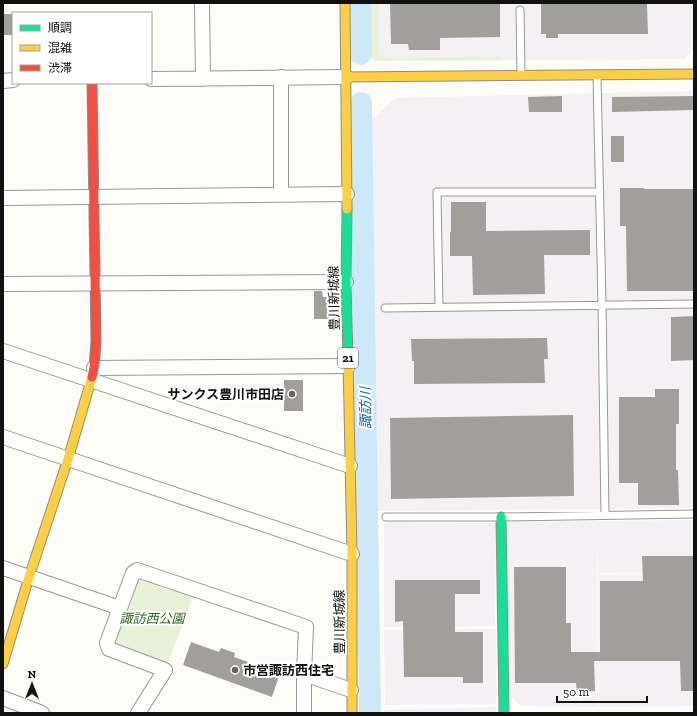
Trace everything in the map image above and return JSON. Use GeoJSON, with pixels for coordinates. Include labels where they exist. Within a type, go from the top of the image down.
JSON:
{"type":"FeatureCollection","features":[{"type":"Feature","properties":{"kind":"street"},"geometry":{"type":"LineString","coordinates":[[202,3],[203,78]]}},
{"type":"Feature","properties":{"kind":"street","name":"豊川新城線"},"geometry":{"type":"LineString","coordinates":[[345,3],[347,194],[346,282],[352,554],[352,713]]}},
{"type":"Feature","properties":{"kind":"street"},"geometry":{"type":"LineString","coordinates":[[152,79],[694,74]]}},
{"type":"Feature","properties":{"kind":"street"},"geometry":{"type":"LineString","coordinates":[[281,77],[281,194]]}},
{"type":"Feature","properties":{"kind":"street"},"geometry":{"type":"LineString","coordinates":[[3,664],[29,577],[68,459],[92,374],[96,341],[92,84]]}},
{"type":"Feature","properties":{"kind":"street"},"geometry":{"type":"LineString","coordinates":[[3,198],[347,194]]}},
{"type":"Feature","properties":{"kind":"street"},"geometry":{"type":"LineString","coordinates":[[3,284],[346,282]]}},
{"type":"Feature","properties":{"kind":"street"},"geometry":{"type":"LineString","coordinates":[[3,351],[92,374],[350,466]]}},
{"type":"Feature","properties":{"kind":"street"},"geometry":{"type":"LineString","coordinates":[[92,374],[348,366]]}},
{"type":"Feature","properties":{"kind":"street"},"geometry":{"type":"LineString","coordinates":[[3,437],[352,554]]}},
{"type":"Feature","properties":{"kind":"street"},"geometry":{"type":"LineString","coordinates":[[501,517],[504,713]]}},
{"type":"Feature","properties":{"kind":"street"},"geometry":{"type":"LineString","coordinates":[[3,568],[120,608]]}},
{"type":"Feature","properties":{"kind":"street"},"geometry":{"type":"LineString","coordinates":[[138,713],[165,670],[109,649],[107,644],[133,573],[137,570],[306,627],[304,713]]}},
{"type":"Feature","properties":{"kind":"street"},"geometry":{"type":"LineString","coordinates":[[304,674],[351,690]]}},
{"type":"Feature","properties":{"kind":"street"},"geometry":{"type":"LineString","coordinates":[[3,698],[42,713]]}},
{"type":"Feature","properties":{"kind":"lane"},"geometry":{"type":"LineString","coordinates":[[520,10],[520,75]]}},
{"type":"Feature","properties":{"kind":"lane"},"geometry":{"type":"LineString","coordinates":[[597,74],[602,305],[604,515]]}},
{"type":"Feature","properties":{"kind":"lane"},"geometry":{"type":"LineString","coordinates":[[439,307],[437,192],[600,192]]}},
{"type":"Feature","properties":{"kind":"lane"},"geometry":{"type":"LineString","coordinates":[[385,308],[694,304]]}},
{"type":"Feature","properties":{"kind":"lane"},"geometry":{"type":"LineString","coordinates":[[386,517],[694,514]]}},
{"type":"Feature","properties":{"kind":"shaded area"},"geometry":{"type":"Polygon","coordinates":[[[374,3],[694,3],[694,49],[684,59],[375,61],[374,3]]]}},
{"type":"Feature","properties":{"kind":"shaded area"},"geometry":{"type":"Polygon","coordinates":[[[694,91],[694,508],[378,511],[372,120],[395,98],[694,91]]]}},
{"type":"Feature","properties":{"kind":"shaded area"},"geometry":{"type":"Polygon","coordinates":[[[694,520],[694,572],[598,573],[597,521],[694,520]]]}},
{"type":"Feature","properties":{"kind":"shaded area"},"geometry":{"type":"Polygon","coordinates":[[[597,521],[598,707],[521,706],[508,694],[506,522],[597,521]]]}},
{"type":"Feature","properties":{"kind":"shaded area"},"geometry":{"type":"Polygon","coordinates":[[[384,522],[496,523],[495,626],[384,627],[384,522]]]}},
{"type":"Feature","properties":{"kind":"shaded area"},"geometry":{"type":"Polygon","coordinates":[[[694,573],[694,706],[599,707],[598,574],[694,573]]]}},
{"type":"Feature","properties":{"kind":"shaded area"},"geometry":{"type":"Polygon","coordinates":[[[496,629],[496,704],[385,705],[384,630],[496,629]]]}},
{"type":"Feature","properties":{"kind":"shaded area"},"geometry":{"type":"Polygon","coordinates":[[[496,707],[496,713],[384,713],[384,710],[496,707]]]}},
{"type":"Feature","properties":{"kind":"green space"},"geometry":{"type":"Polygon","coordinates":[[[364,3],[378,3],[379,54],[381,57],[501,57],[501,60],[375,61],[365,51],[364,3]]]}},
{"type":"Feature","properties":{"kind":"green space","name":"諏訪西公園"},"geometry":{"type":"Polygon","coordinates":[[[141,575],[194,594],[167,666],[115,647],[112,640],[134,577],[141,575]]]}},
{"type":"Feature","properties":{"kind":"building"},"geometry":{"type":"Polygon","coordinates":[[[390,3],[500,3],[500,37],[440,38],[440,50],[409,50],[408,44],[391,44],[390,3]]]}},
{"type":"Feature","properties":{"kind":"building"},"geometry":{"type":"Polygon","coordinates":[[[541,3],[647,3],[648,34],[558,34],[558,38],[546,38],[546,34],[541,34],[541,3]]]}},
{"type":"Feature","properties":{"kind":"building"},"geometry":{"type":"Polygon","coordinates":[[[3,14],[12,14],[12,35],[3,35],[3,14]]]}},
{"type":"Feature","properties":{"kind":"building"},"geometry":{"type":"Polygon","coordinates":[[[562,96],[562,112],[529,112],[528,97],[562,96]]]}},
{"type":"Feature","properties":{"kind":"building"},"geometry":{"type":"Polygon","coordinates":[[[694,96],[694,110],[612,112],[612,97],[694,96]]]}},
{"type":"Feature","properties":{"kind":"building"},"geometry":{"type":"Polygon","coordinates":[[[611,136],[624,136],[624,162],[611,162],[611,136]]]}},
{"type":"Feature","properties":{"kind":"building"},"geometry":{"type":"Polygon","coordinates":[[[620,188],[694,189],[694,291],[627,291],[626,226],[620,226],[620,188]]]}},
{"type":"Feature","properties":{"kind":"building"},"geometry":{"type":"Polygon","coordinates":[[[451,202],[486,202],[486,231],[590,230],[590,255],[544,255],[545,294],[473,295],[472,256],[450,256],[451,202]]]}},
{"type":"Feature","properties":{"kind":"building"},"geometry":{"type":"Polygon","coordinates":[[[314,291],[322,291],[323,297],[331,297],[331,319],[314,319],[314,291]]]}},
{"type":"Feature","properties":{"kind":"building"},"geometry":{"type":"Polygon","coordinates":[[[694,316],[694,360],[671,361],[671,317],[694,316]]]}},
{"type":"Feature","properties":{"kind":"building"},"geometry":{"type":"Polygon","coordinates":[[[547,338],[548,359],[544,359],[545,383],[414,384],[414,361],[412,361],[411,339],[547,338]]]}},
{"type":"Feature","properties":{"kind":"building"},"geometry":{"type":"Polygon","coordinates":[[[284,380],[303,380],[303,411],[284,411],[284,380]]]}},
{"type":"Feature","properties":{"kind":"building"},"geometry":{"type":"Polygon","coordinates":[[[655,389],[679,389],[679,424],[676,424],[676,470],[678,470],[679,505],[638,505],[638,483],[619,483],[619,397],[655,397],[655,389]]]}},
{"type":"Feature","properties":{"kind":"building"},"geometry":{"type":"Polygon","coordinates":[[[573,415],[574,496],[391,499],[390,418],[573,415]]]}},
{"type":"Feature","properties":{"kind":"building"},"geometry":{"type":"Polygon","coordinates":[[[642,556],[694,556],[694,691],[681,691],[680,661],[594,661],[595,691],[577,692],[576,683],[515,683],[514,567],[566,567],[566,623],[571,623],[571,652],[600,652],[600,581],[643,581],[642,556]]]}},
{"type":"Feature","properties":{"kind":"building"},"geometry":{"type":"Polygon","coordinates":[[[395,580],[480,580],[480,594],[455,594],[455,632],[483,632],[483,683],[463,683],[463,677],[404,677],[403,621],[395,622],[395,580]]]}},
{"type":"Feature","properties":{"kind":"building","name":"市営諏訪西住宅"},"geometry":{"type":"Polygon","coordinates":[[[191,642],[219,652],[221,648],[235,653],[234,657],[280,673],[272,697],[183,665],[191,642]]]}},
{"type":"Feature","properties":{"kind":"waterway","name":"諏訪川"},"geometry":{"type":"LineString","coordinates":[[360,3],[361,54]]}},
{"type":"Feature","properties":{"kind":"waterway","name":"諏訪川"},"geometry":{"type":"LineString","coordinates":[[361,103],[370,713]]}},
{"type":"Feature","properties":{"kind":"traffic: fast"},"geometry":{"type":"LineString","coordinates":[[347,209],[346,282],[348,359]]}},
{"type":"Feature","properties":{"kind":"traffic: fast"},"geometry":{"type":"LineString","coordinates":[[501,517],[504,713]]}},
{"type":"Feature","properties":{"kind":"traffic: slow"},"geometry":{"type":"LineString","coordinates":[[345,3],[347,209]]}},
{"type":"Feature","properties":{"kind":"traffic: slow"},"geometry":{"type":"LineString","coordinates":[[346,77],[694,74]]}},
{"type":"Feature","properties":{"kind":"traffic: slow"},"geometry":{"type":"LineString","coordinates":[[348,359],[352,554],[352,713]]}},
{"type":"Feature","properties":{"kind":"traffic: slow"},"geometry":{"type":"LineString","coordinates":[[3,664],[29,577],[68,459],[92,377]]}},
{"type":"Feature","properties":{"kind":"traffic: jam"},"geometry":{"type":"LineString","coordinates":[[92,84],[96,341],[92,377]]}},
{"type":"Feature","properties":{"kind":"place","name":"サンクス豊川市田店"},"geometry":{"type":"Point","coordinates":[292,394]}},
{"type":"Feature","properties":{"kind":"place","name":"市営諏訪西住宅"},"geometry":{"type":"Point","coordinates":[235,670]}}]}
